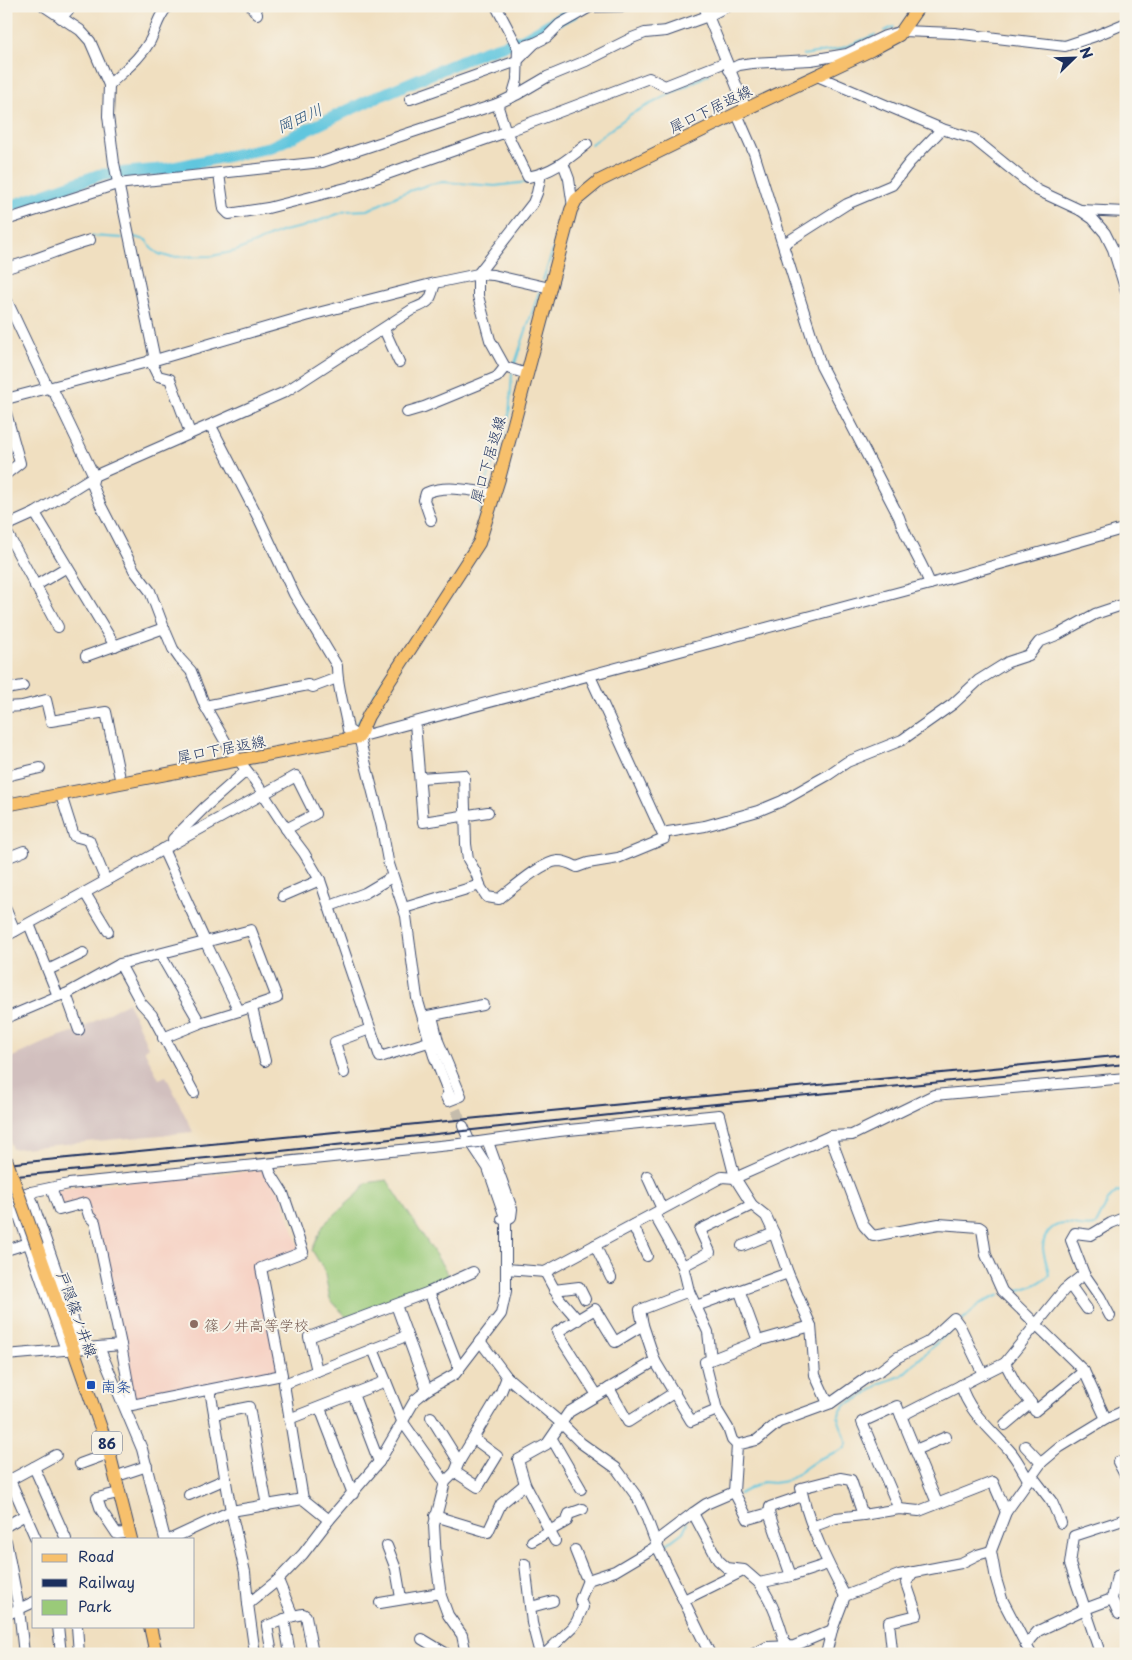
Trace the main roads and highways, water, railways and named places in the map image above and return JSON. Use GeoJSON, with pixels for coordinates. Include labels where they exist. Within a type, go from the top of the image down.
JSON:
{"type":"FeatureCollection","features":[{"type":"Feature","properties":{"kind":"main road","name":"犀口下居返線"},"geometry":{"type":"LineString","coordinates":[[6,805],[359,737],[368,716],[387,685],[478,543],[494,494],[576,200],[599,181],[871,50],[903,31],[919,6]]}},
{"type":"Feature","properties":{"kind":"main road","name":"戸隠篠ノ井線"},"geometry":{"type":"LineString","coordinates":[[6,1159],[33,1244],[74,1349],[110,1453],[131,1535]]}},
{"type":"Feature","properties":{"kind":"main road"},"geometry":{"type":"LineString","coordinates":[[150,1628],[156,1654]]}},
{"type":"Feature","properties":{"kind":"waterway","name":"岡田川"},"geometry":{"type":"LineString","coordinates":[[6,208],[99,175],[166,169],[271,147],[370,100],[482,52],[524,39],[573,13]]}},
{"type":"Feature","properties":{"kind":"waterway"},"geometry":{"type":"LineString","coordinates":[[884,31],[894,27]]}},
{"type":"Feature","properties":{"kind":"waterway"},"geometry":{"type":"LineString","coordinates":[[803,55],[840,49],[875,35]]}},
{"type":"Feature","properties":{"kind":"waterway"},"geometry":{"type":"LineString","coordinates":[[1015,35],[1069,39]]}},
{"type":"Feature","properties":{"kind":"waterway"},"geometry":{"type":"LineString","coordinates":[[591,144],[631,114],[709,74]]}},
{"type":"Feature","properties":{"kind":"waterway"},"geometry":{"type":"LineString","coordinates":[[543,280],[556,240],[563,210],[563,182],[560,169]]}},
{"type":"Feature","properties":{"kind":"waterway"},"geometry":{"type":"LineString","coordinates":[[134,237],[146,240],[152,249],[159,254],[169,257],[212,256],[236,251],[283,231],[302,227],[346,211],[368,210],[403,193],[431,184],[443,182],[495,186],[528,182]]}},
{"type":"Feature","properties":{"kind":"waterway"},"geometry":{"type":"LineString","coordinates":[[92,236],[122,238]]}},
{"type":"Feature","properties":{"kind":"waterway"},"geometry":{"type":"LineString","coordinates":[[514,366],[539,292]]}},
{"type":"Feature","properties":{"kind":"waterway"},"geometry":{"type":"LineString","coordinates":[[509,418],[512,373]]}},
{"type":"Feature","properties":{"kind":"waterway"},"geometry":{"type":"LineString","coordinates":[[484,488],[505,432]]}},
{"type":"Feature","properties":{"kind":"waterway"},"geometry":{"type":"LineString","coordinates":[[480,520],[482,495]]}},
{"type":"Feature","properties":{"kind":"waterway"},"geometry":{"type":"LineString","coordinates":[[373,696],[384,679]]}},
{"type":"Feature","properties":{"kind":"waterway"},"geometry":{"type":"LineString","coordinates":[[354,729],[362,716]]}},
{"type":"Feature","properties":{"kind":"waterway"},"geometry":{"type":"LineString","coordinates":[[1010,1292],[1036,1284],[1049,1275],[1043,1243],[1050,1230],[1060,1224],[1095,1226],[1110,1198],[1120,1191],[1126,1191]]}},
{"type":"Feature","properties":{"kind":"waterway"},"geometry":{"type":"LineString","coordinates":[[961,1321],[981,1303],[1000,1295]]}},
{"type":"Feature","properties":{"kind":"waterway"},"geometry":{"type":"LineString","coordinates":[[739,1494],[763,1482],[787,1481],[818,1459],[845,1447],[847,1443],[838,1418],[846,1404],[862,1397],[881,1383],[901,1376],[955,1326]]}},
{"type":"Feature","properties":{"kind":"waterway"},"geometry":{"type":"LineString","coordinates":[[663,1547],[683,1532],[687,1523]]}},
{"type":"Feature","properties":{"kind":"tunnel"},"geometry":{"type":"LineString","coordinates":[[450,1096],[463,1126]]}},
{"type":"Feature","properties":{"kind":"railway"},"geometry":{"type":"LineString","coordinates":[[6,1164],[1126,1055]]}},
{"type":"Feature","properties":{"kind":"railway"},"geometry":{"type":"LineString","coordinates":[[6,1177],[281,1151],[665,1109],[1126,1064]]}},
{"type":"Feature","properties":{"kind":"place","name":"篠ノ井高等学校"},"geometry":{"type":"Point","coordinates":[194,1324]}},
{"type":"Feature","properties":{"kind":"place","name":"南条"},"geometry":{"type":"Point","coordinates":[91,1385]}}]}
